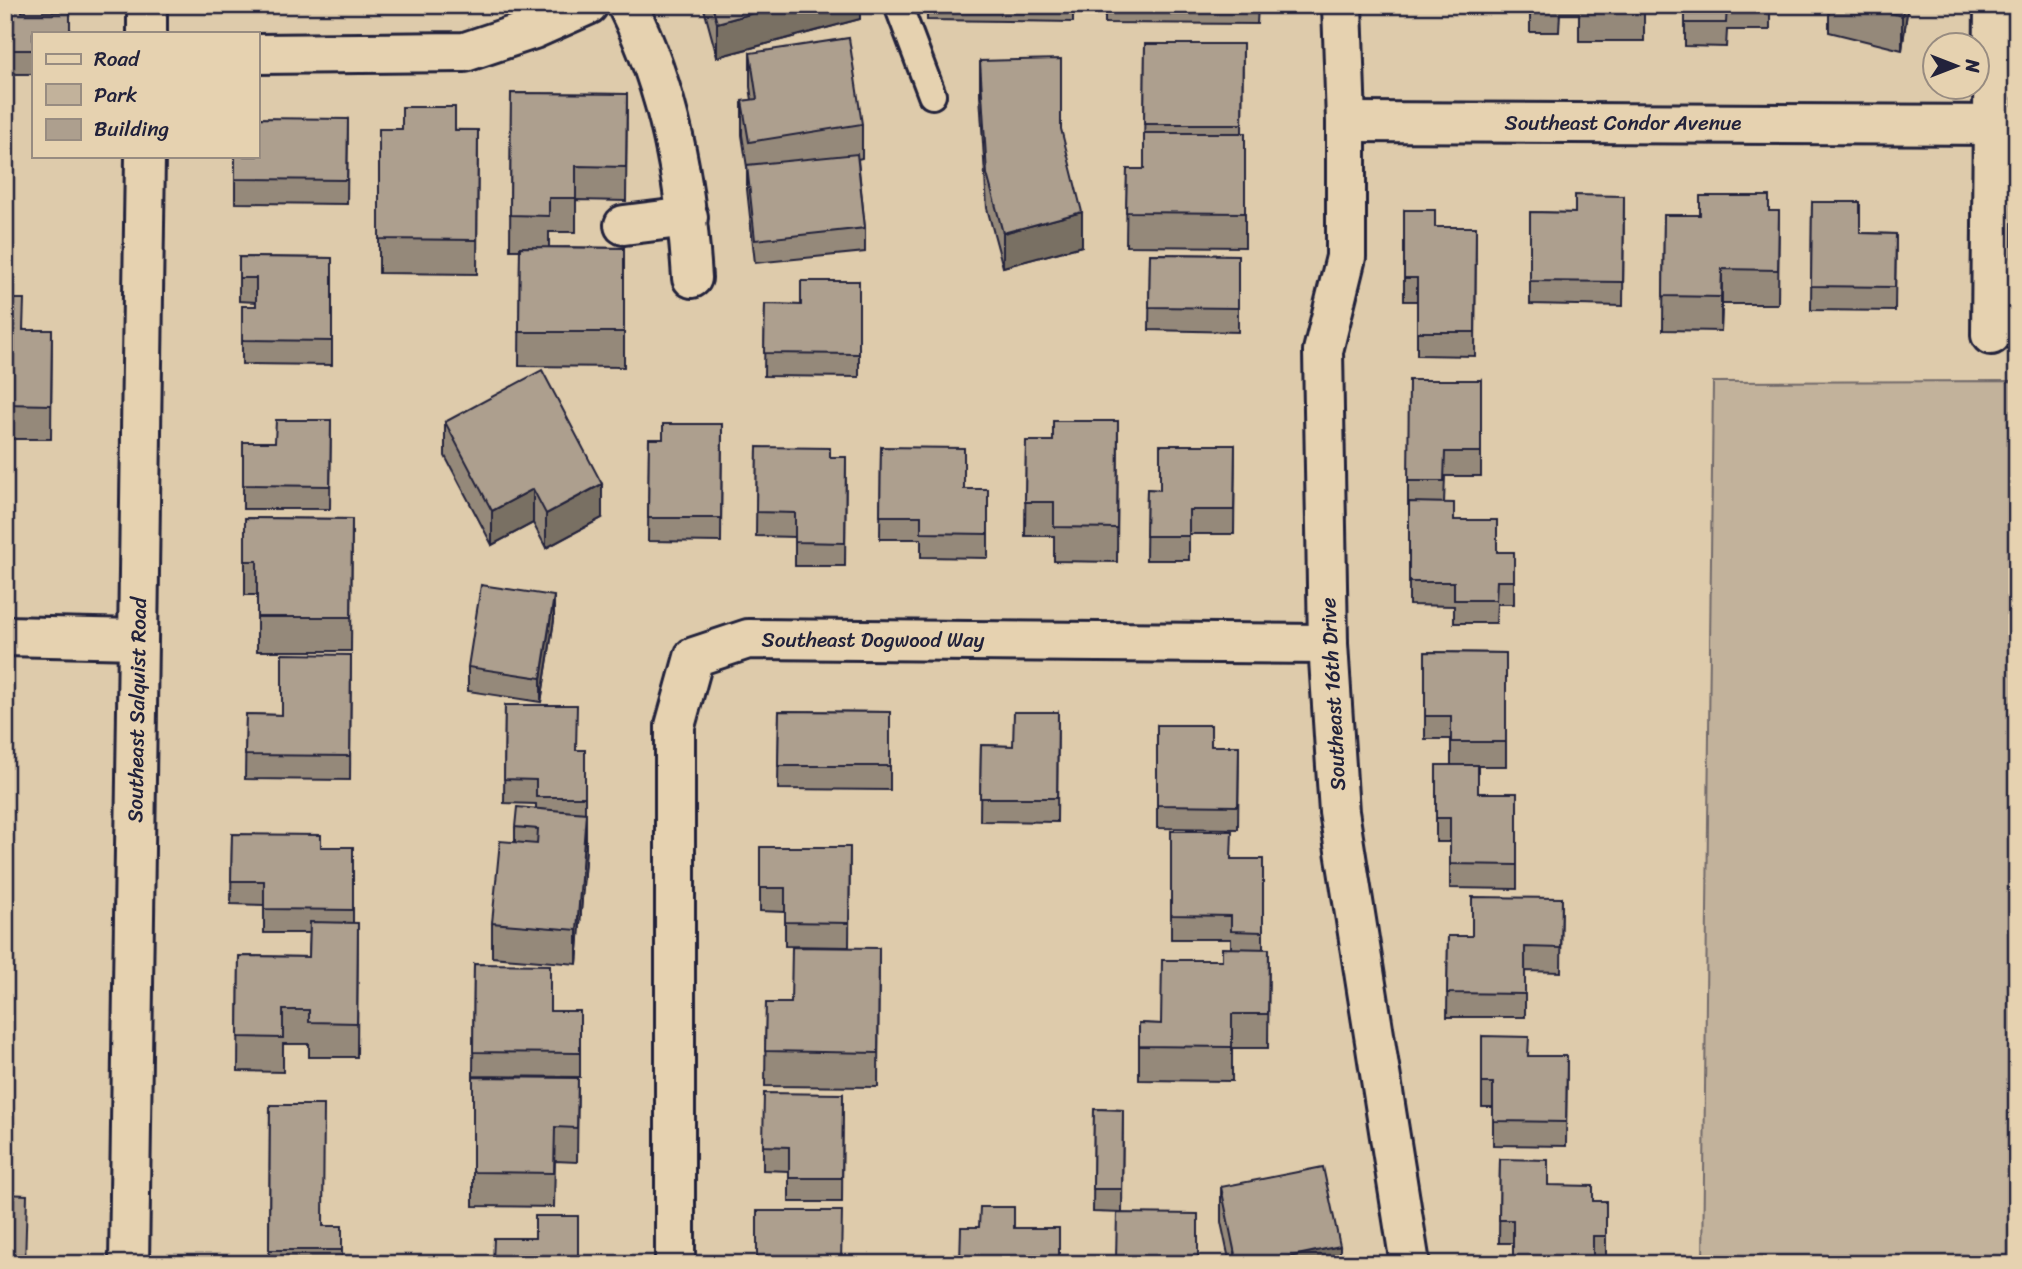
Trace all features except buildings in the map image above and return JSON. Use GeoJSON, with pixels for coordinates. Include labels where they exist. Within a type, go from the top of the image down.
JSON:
{"type":"FeatureCollection","features":[{"type":"Feature","properties":{"kind":"street"},"geometry":{"type":"LineString","coordinates":[[147,5],[147,32]]}},
{"type":"Feature","properties":{"kind":"street"},"geometry":{"type":"LineString","coordinates":[[259,54],[465,52],[534,29],[588,5]]}},
{"type":"Feature","properties":{"kind":"street"},"geometry":{"type":"LineString","coordinates":[[627,5],[648,47],[676,143],[688,217],[692,278]]}},
{"type":"Feature","properties":{"kind":"street"},"geometry":{"type":"LineString","coordinates":[[1342,5],[1346,122]]}},
{"type":"Feature","properties":{"kind":"street"},"geometry":{"type":"LineString","coordinates":[[1992,335],[2004,126],[1994,5]]}},
{"type":"Feature","properties":{"kind":"street","name":"Southeast Condor Avenue"},"geometry":{"type":"LineString","coordinates":[[1346,122],[2004,126]]}},
{"type":"Feature","properties":{"kind":"street","name":"Southeast 16th Drive"},"geometry":{"type":"LineString","coordinates":[[1346,122],[1346,257],[1323,351],[1328,644],[1339,812],[1410,1264]]}},
{"type":"Feature","properties":{"kind":"street","name":"Southeast Salquist Road"},"geometry":{"type":"LineString","coordinates":[[129,1264],[145,158]]}},
{"type":"Feature","properties":{"kind":"street"},"geometry":{"type":"LineString","coordinates":[[624,225],[688,217]]}},
{"type":"Feature","properties":{"kind":"street"},"geometry":{"type":"LineString","coordinates":[[5,636],[138,639]]}},
{"type":"Feature","properties":{"kind":"street","name":"Southeast Dogwood Way"},"geometry":{"type":"LineString","coordinates":[[675,1264],[676,726],[694,657],[748,639],[1328,644]]}},
{"type":"Feature","properties":{"kind":"lane"},"geometry":{"type":"LineString","coordinates":[[898,5],[932,95]]}},
{"type":"Feature","properties":{"kind":"green space"},"geometry":{"type":"Polygon","coordinates":[[[2017,381],[2017,1264],[1703,1264],[1713,382],[2017,381]]]}}]}
